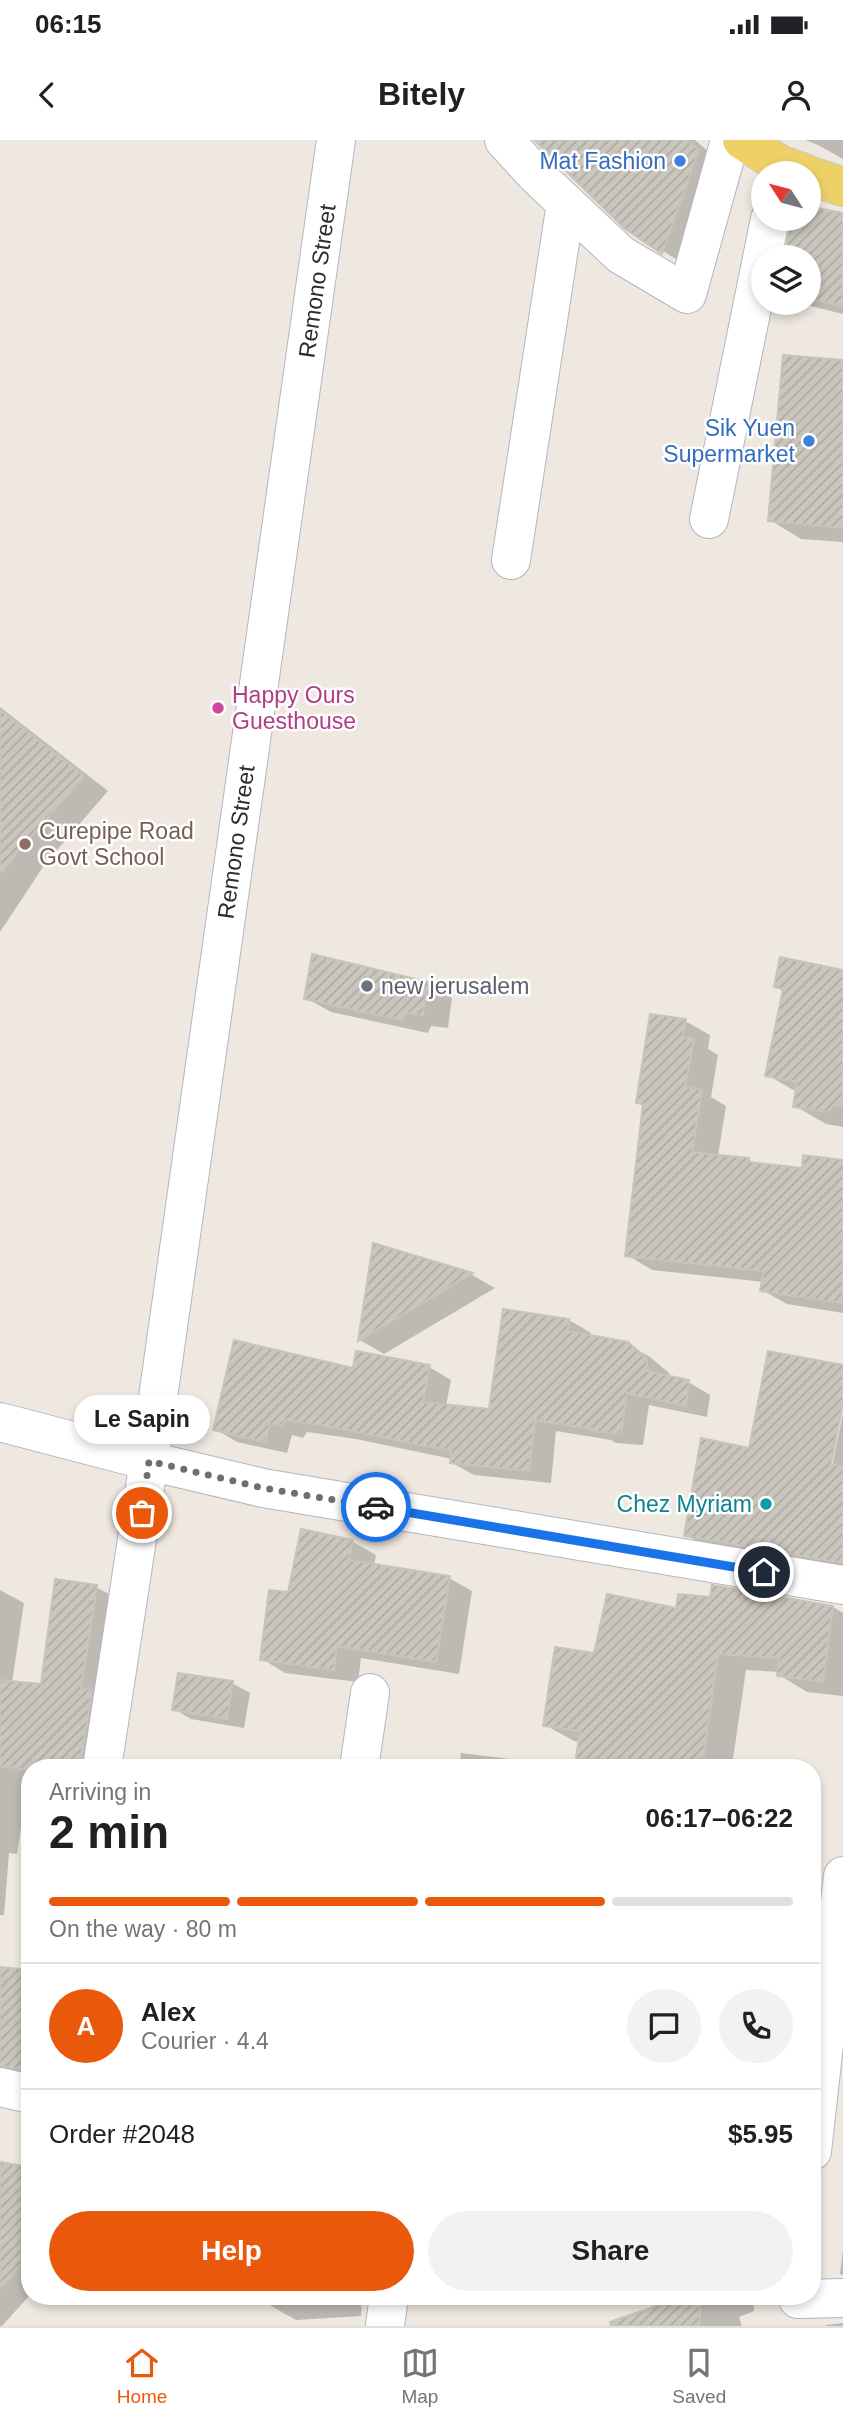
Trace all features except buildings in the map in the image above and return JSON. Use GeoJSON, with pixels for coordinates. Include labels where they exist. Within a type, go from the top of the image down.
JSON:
{"type":"FeatureCollection","features":[{"type":"Feature","properties":{"kind":"main road"},"geometry":{"type":"LineString","coordinates":[[742,140],[775,161]]}},
{"type":"Feature","properties":{"kind":"main road"},"geometry":{"type":"LineString","coordinates":[[821,180],[843,187]]}},
{"type":"Feature","properties":{"kind":"street","name":"Remono Street"},"geometry":{"type":"LineString","coordinates":[[103,1759],[149,1461],[336,140]]}},
{"type":"Feature","properties":{"kind":"street"},"geometry":{"type":"LineString","coordinates":[[505,140],[621,255],[687,294],[730,140]]}},
{"type":"Feature","properties":{"kind":"street"},"geometry":{"type":"LineString","coordinates":[[511,560],[566,203]]}},
{"type":"Feature","properties":{"kind":"street"},"geometry":{"type":"LineString","coordinates":[[709,519],[768,231]]}},
{"type":"Feature","properties":{"kind":"street"},"geometry":{"type":"LineString","coordinates":[[0,1422],[263,1488],[843,1586]]}},
{"type":"Feature","properties":{"kind":"street"},"geometry":{"type":"LineString","coordinates":[[360,1759],[370,1693]]}},
{"type":"Feature","properties":{"kind":"street"},"geometry":{"type":"LineString","coordinates":[[821,1986],[825,1913],[843,1876]]}},
{"type":"Feature","properties":{"kind":"street"},"geometry":{"type":"LineString","coordinates":[[0,2088],[21,2092]]}},
{"type":"Feature","properties":{"kind":"street"},"geometry":{"type":"LineString","coordinates":[[821,2302],[843,2298]]}},
{"type":"Feature","properties":{"kind":"street"},"geometry":{"type":"LineString","coordinates":[[385,2326],[388,2305]]}},
{"type":"Feature","properties":{"kind":"way so far"},"geometry":{"type":"LineString","coordinates":[[142,1513],[149,1461],[263,1488],[376,1507]]}},
{"type":"Feature","properties":{"kind":"place","name":"Mat Fashion"},"geometry":{"type":"Point","coordinates":[680,161]}},
{"type":"Feature","properties":{"kind":"place","name":"Sik Yuen Supermarket"},"geometry":{"type":"Point","coordinates":[809,441]}},
{"type":"Feature","properties":{"kind":"place","name":"Happy Ours Guesthouse"},"geometry":{"type":"Point","coordinates":[218,708]}},
{"type":"Feature","properties":{"kind":"place","name":"Curepipe Road Govt School"},"geometry":{"type":"Point","coordinates":[25,844]}},
{"type":"Feature","properties":{"kind":"place","name":"new jerusalem"},"geometry":{"type":"Point","coordinates":[367,986]}},
{"type":"Feature","properties":{"kind":"place","name":"Chez Myriam"},"geometry":{"type":"Point","coordinates":[766,1504]}},
{"type":"Feature","properties":{"kind":"place","name":"Le Sapin"},"geometry":{"type":"Point","coordinates":[142,1513]}},
{"type":"Feature","properties":{"kind":"route"},"geometry":{"type":"LineString","coordinates":[[376,1507],[764,1572]]}}]}
